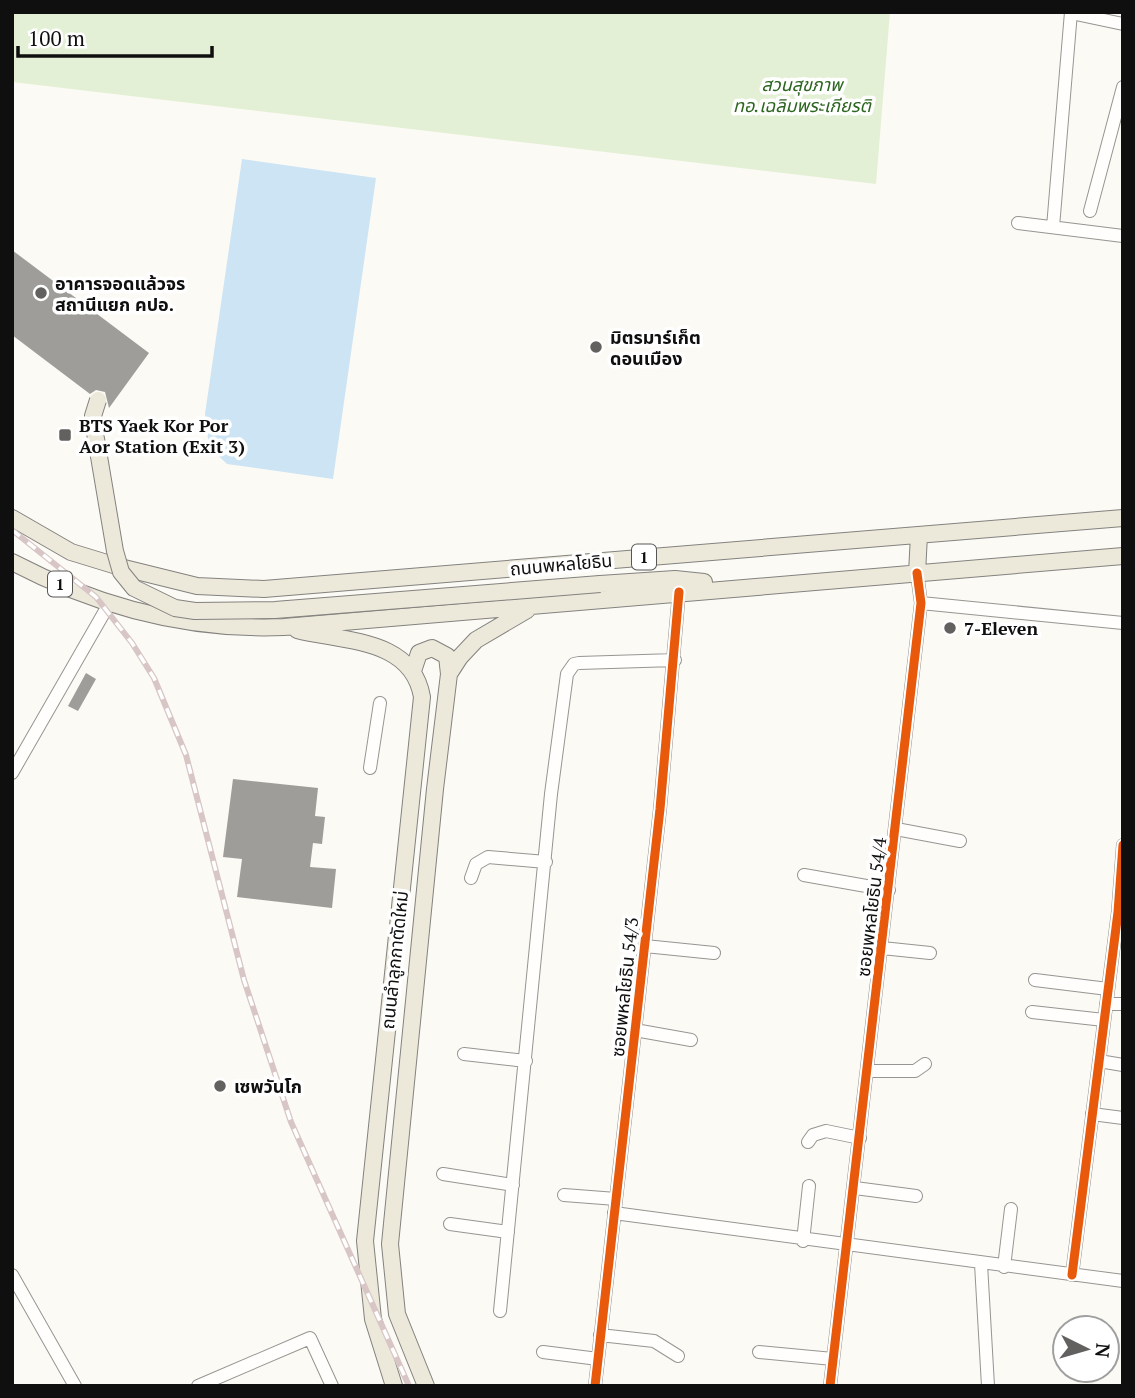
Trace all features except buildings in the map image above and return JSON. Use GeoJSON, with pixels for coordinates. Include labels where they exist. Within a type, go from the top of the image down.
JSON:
{"type":"FeatureCollection","features":[{"type":"Feature","properties":{"kind":"main road"},"geometry":{"type":"LineString","coordinates":[[99,400],[93,416],[94,427],[121,572],[134,588],[175,608],[195,611],[275,610],[676,579],[741,587]]}},
{"type":"Feature","properties":{"kind":"main road","name":"ถนนพหลโยธิน"},"geometry":{"type":"LineString","coordinates":[[12,518],[71,552],[165,579],[232,589],[295,588],[1123,517]]}},
{"type":"Feature","properties":{"kind":"main road"},"geometry":{"type":"LineString","coordinates":[[917,573],[919,535]]}},
{"type":"Feature","properties":{"kind":"main road","name":"1"},"geometry":{"type":"LineString","coordinates":[[12,562],[109,604],[188,624],[228,628],[284,627],[1123,556]]}},
{"type":"Feature","properties":{"kind":"main road"},"geometry":{"type":"LineString","coordinates":[[449,674],[476,640],[535,606]]}},
{"type":"Feature","properties":{"kind":"main road"},"geometry":{"type":"LineString","coordinates":[[284,627],[388,650],[400,656],[413,671]]}},
{"type":"Feature","properties":{"kind":"main road"},"geometry":{"type":"LineString","coordinates":[[413,671],[419,653],[432,648],[447,656],[449,674]]}},
{"type":"Feature","properties":{"kind":"main road","name":"ถนนลำลูกกาตัดใหม่"},"geometry":{"type":"LineString","coordinates":[[394,1386],[373,1319],[365,1241],[421,706],[419,684],[413,671]]}},
{"type":"Feature","properties":{"kind":"main road","name":"ถนนลำลูกกาตัดใหม่"},"geometry":{"type":"LineString","coordinates":[[426,1386],[397,1314],[390,1244],[449,674]]}},
{"type":"Feature","properties":{"kind":"street"},"geometry":{"type":"LineString","coordinates":[[1053,227],[1071,13],[1123,24]]}},
{"type":"Feature","properties":{"kind":"street"},"geometry":{"type":"LineString","coordinates":[[1090,211],[1123,87]]}},
{"type":"Feature","properties":{"kind":"street"},"geometry":{"type":"LineString","coordinates":[[1018,223],[1123,236]]}},
{"type":"Feature","properties":{"kind":"street","name":"ซอยพหลโยธิน 54/4"},"geometry":{"type":"LineString","coordinates":[[830,1386],[921,603],[917,573]]}},
{"type":"Feature","properties":{"kind":"street","name":"ซอยพหลโยธิน 54/3"},"geometry":{"type":"LineString","coordinates":[[595,1386],[645,946],[675,660],[679,592]]}},
{"type":"Feature","properties":{"kind":"street"},"geometry":{"type":"LineString","coordinates":[[921,603],[1123,623]]}},
{"type":"Feature","properties":{"kind":"street"},"geometry":{"type":"LineString","coordinates":[[12,773],[109,604]]}},
{"type":"Feature","properties":{"kind":"street"},"geometry":{"type":"LineString","coordinates":[[500,1311],[564,683],[570,668],[579,663],[675,660]]}},
{"type":"Feature","properties":{"kind":"street"},"geometry":{"type":"LineString","coordinates":[[370,768],[380,703]]}},
{"type":"Feature","properties":{"kind":"street"},"geometry":{"type":"LineString","coordinates":[[896,829],[960,841]]}},
{"type":"Feature","properties":{"kind":"street"},"geometry":{"type":"LineString","coordinates":[[1072,1275],[1123,845]]}},
{"type":"Feature","properties":{"kind":"street"},"geometry":{"type":"LineString","coordinates":[[471,878],[476,864],[488,857],[546,862]]}},
{"type":"Feature","properties":{"kind":"street"},"geometry":{"type":"LineString","coordinates":[[804,875],[889,890]]}},
{"type":"Feature","properties":{"kind":"street"},"geometry":{"type":"LineString","coordinates":[[645,946],[714,953]]}},
{"type":"Feature","properties":{"kind":"street"},"geometry":{"type":"LineString","coordinates":[[882,948],[930,953]]}},
{"type":"Feature","properties":{"kind":"street"},"geometry":{"type":"LineString","coordinates":[[1035,980],[1108,989]]}},
{"type":"Feature","properties":{"kind":"street"},"geometry":{"type":"LineString","coordinates":[[1106,1004],[1123,1004]]}},
{"type":"Feature","properties":{"kind":"street"},"geometry":{"type":"LineString","coordinates":[[1032,1012],[1104,1020]]}},
{"type":"Feature","properties":{"kind":"street"},"geometry":{"type":"LineString","coordinates":[[635,1030],[691,1040]]}},
{"type":"Feature","properties":{"kind":"street"},"geometry":{"type":"LineString","coordinates":[[464,1054],[526,1061]]}},
{"type":"Feature","properties":{"kind":"street"},"geometry":{"type":"LineString","coordinates":[[1099,1061],[1123,1065]]}},
{"type":"Feature","properties":{"kind":"street"},"geometry":{"type":"LineString","coordinates":[[868,1071],[915,1071],[925,1064]]}},
{"type":"Feature","properties":{"kind":"street"},"geometry":{"type":"LineString","coordinates":[[1092,1114],[1123,1118]]}},
{"type":"Feature","properties":{"kind":"street"},"geometry":{"type":"LineString","coordinates":[[808,1142],[813,1135],[825,1131],[860,1138]]}},
{"type":"Feature","properties":{"kind":"street"},"geometry":{"type":"LineString","coordinates":[[443,1174],[513,1185]]}},
{"type":"Feature","properties":{"kind":"street"},"geometry":{"type":"LineString","coordinates":[[803,1241],[810,1186]]}},
{"type":"Feature","properties":{"kind":"street"},"geometry":{"type":"LineString","coordinates":[[855,1188],[916,1196]]}},
{"type":"Feature","properties":{"kind":"street"},"geometry":{"type":"LineString","coordinates":[[564,1195],[617,1199]]}},
{"type":"Feature","properties":{"kind":"street"},"geometry":{"type":"LineString","coordinates":[[1004,1267],[1011,1209]]}},
{"type":"Feature","properties":{"kind":"street"},"geometry":{"type":"LineString","coordinates":[[614,1213],[803,1241],[1123,1281]]}},
{"type":"Feature","properties":{"kind":"street"},"geometry":{"type":"LineString","coordinates":[[450,1224],[508,1232]]}},
{"type":"Feature","properties":{"kind":"street"},"geometry":{"type":"LineString","coordinates":[[981,1264],[988,1386]]}},
{"type":"Feature","properties":{"kind":"street"},"geometry":{"type":"LineString","coordinates":[[12,1275],[75,1386]]}},
{"type":"Feature","properties":{"kind":"street"},"geometry":{"type":"LineString","coordinates":[[600,1335],[654,1341],[678,1356]]}},
{"type":"Feature","properties":{"kind":"street"},"geometry":{"type":"LineString","coordinates":[[198,1386],[310,1338],[332,1386]]}},
{"type":"Feature","properties":{"kind":"street"},"geometry":{"type":"LineString","coordinates":[[542,1352],[598,1359]]}},
{"type":"Feature","properties":{"kind":"street"},"geometry":{"type":"LineString","coordinates":[[759,1352],[833,1359]]}},
{"type":"Feature","properties":{"kind":"green space","name":"สวนสุขภาพ ทอ.เฉลิมพระเกียรติ"},"geometry":{"type":"Polygon","coordinates":[[[12,12],[890,12],[876,184],[12,82],[12,12]]]}},
{"type":"Feature","properties":{"kind":"water"},"geometry":{"type":"Polygon","coordinates":[[[242,159],[376,178],[333,479],[227,464],[209,447],[205,414],[242,159]]]}},
{"type":"Feature","properties":{"kind":"railway"},"geometry":{"type":"LineString","coordinates":[[12,530],[96,597],[132,643],[154,678],[186,755],[244,980],[291,1122],[409,1386]]}},
{"type":"Feature","properties":{"kind":"cycle path"},"geometry":{"type":"LineString","coordinates":[[830,1386],[921,603],[917,573]]}},
{"type":"Feature","properties":{"kind":"cycle path"},"geometry":{"type":"LineString","coordinates":[[595,1386],[660,809],[679,592]]}},
{"type":"Feature","properties":{"kind":"cycle path"},"geometry":{"type":"LineString","coordinates":[[1072,1275],[1118,912],[1123,845]]}},
{"type":"Feature","properties":{"kind":"place","name":"อาคารจอดแล้วจร สถานีแยก คปอ."},"geometry":{"type":"Point","coordinates":[41,293]}},
{"type":"Feature","properties":{"kind":"place","name":"มิตรมาร์เก็ต ดอนเมือง"},"geometry":{"type":"Point","coordinates":[596,347]}},
{"type":"Feature","properties":{"kind":"place","name":"BTS Yaek Kor Por Aor Station (Exit 3)"},"geometry":{"type":"Point","coordinates":[65,435]}},
{"type":"Feature","properties":{"kind":"place","name":"7-Eleven"},"geometry":{"type":"Point","coordinates":[950,628]}},
{"type":"Feature","properties":{"kind":"place","name":"เซพวันโก"},"geometry":{"type":"Point","coordinates":[220,1086]}}]}
